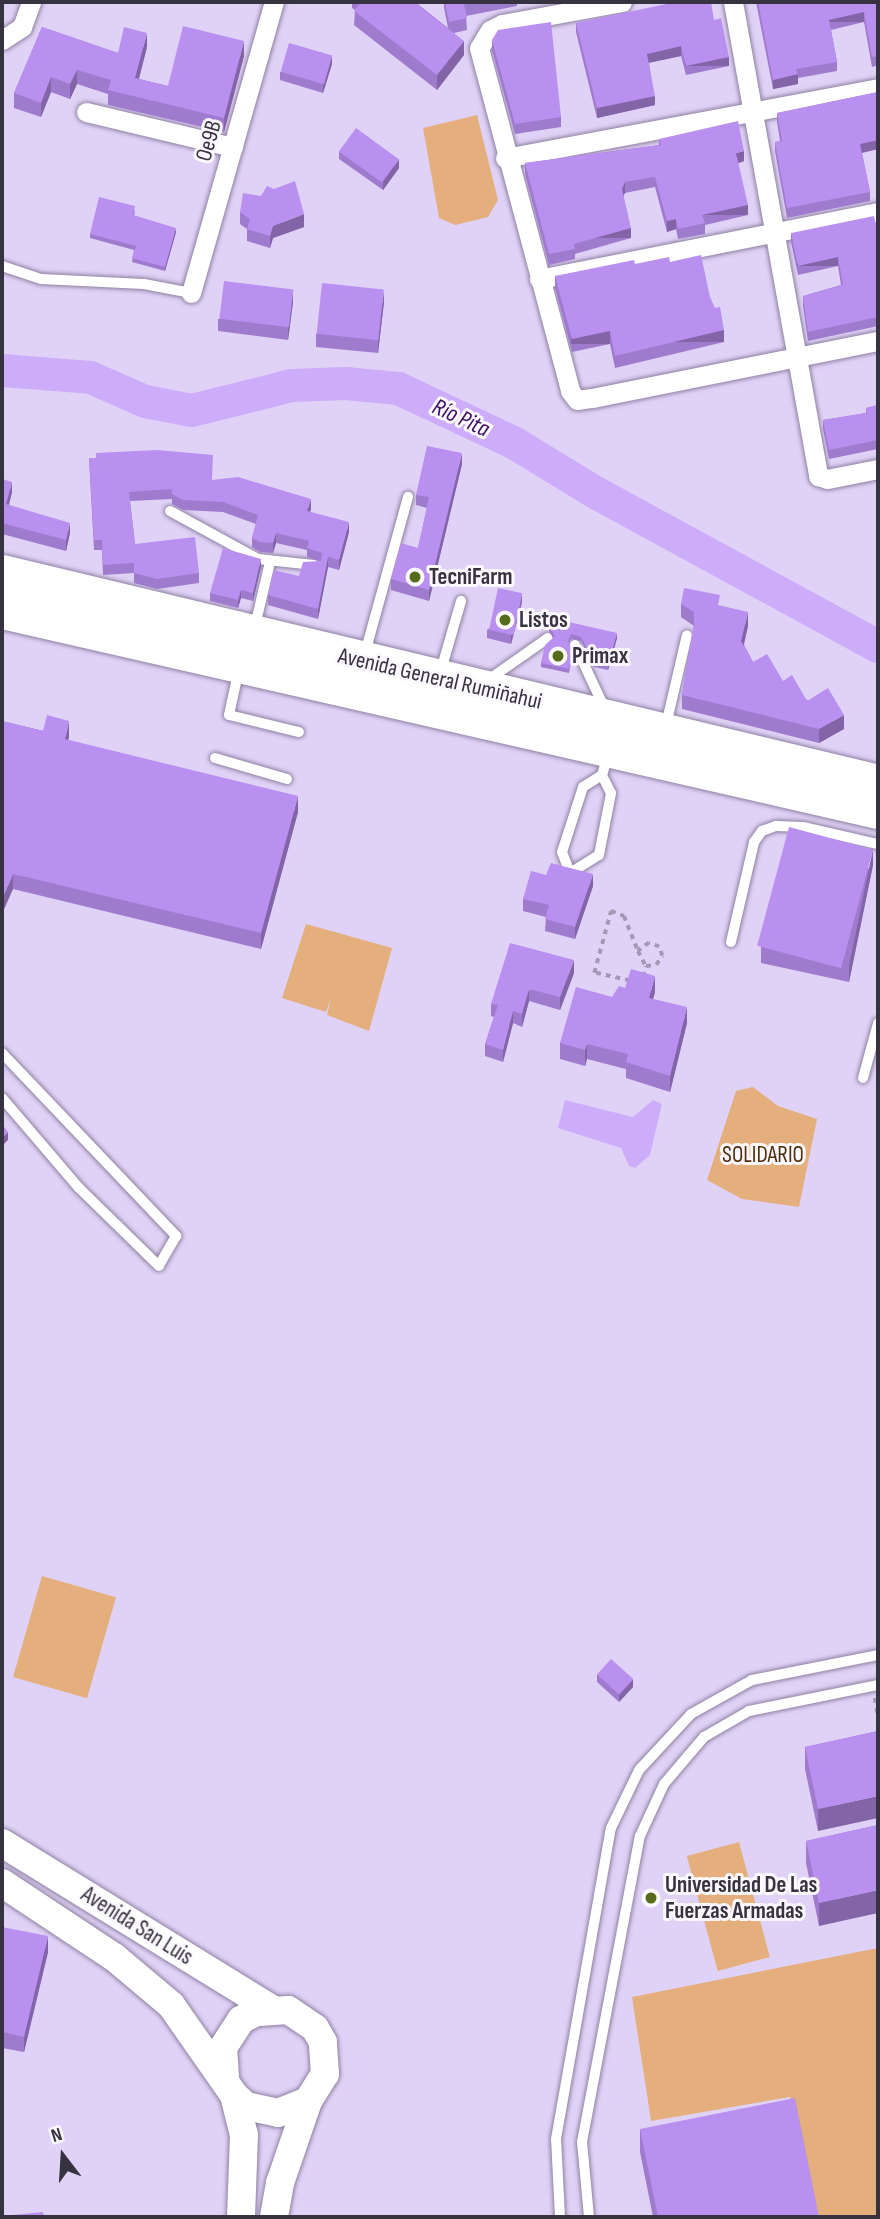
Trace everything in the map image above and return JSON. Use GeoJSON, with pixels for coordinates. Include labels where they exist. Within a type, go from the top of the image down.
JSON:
{"type":"FeatureCollection","features":[{"type":"Feature","properties":{"kind":"highway","name":"Avenida General Rumiñahui"},"geometry":{"type":"LineString","coordinates":[[2,573],[247,649],[607,747],[808,811],[878,810]]}},
{"type":"Feature","properties":{"kind":"highway","name":"Avenida General Rumiñahui"},"geometry":{"type":"LineString","coordinates":[[2,610],[247,649],[363,660],[479,687],[607,747],[664,732],[878,783]]}},
{"type":"Feature","properties":{"kind":"street"},"geometry":{"type":"LineString","coordinates":[[2,40],[22,27],[31,2]]}},
{"type":"Feature","properties":{"kind":"street","name":"Oe9B"},"geometry":{"type":"LineString","coordinates":[[191,293],[274,2]]}},
{"type":"Feature","properties":{"kind":"street"},"geometry":{"type":"LineString","coordinates":[[622,2],[502,24],[484,36],[479,48],[505,158],[570,391],[578,400],[878,341]]}},
{"type":"Feature","properties":{"kind":"street"},"geometry":{"type":"LineString","coordinates":[[733,2],[772,232],[818,476],[878,469]]}},
{"type":"Feature","properties":{"kind":"street"},"geometry":{"type":"LineString","coordinates":[[505,158],[878,88]]}},
{"type":"Feature","properties":{"kind":"street"},"geometry":{"type":"LineString","coordinates":[[86,112],[233,148]]}},
{"type":"Feature","properties":{"kind":"street"},"geometry":{"type":"LineString","coordinates":[[539,279],[878,212]]}},
{"type":"Feature","properties":{"kind":"street","name":"Avenida San Luis"},"geometry":{"type":"LineString","coordinates":[[2,1843],[272,2009]]}},
{"type":"Feature","properties":{"kind":"street","name":"Avenida San Luis"},"geometry":{"type":"LineString","coordinates":[[2,1883],[114,1957],[157,1992],[188,2024],[229,2088],[244,2135],[241,2217]]}},
{"type":"Feature","properties":{"kind":"street"},"geometry":{"type":"LineString","coordinates":[[274,2217],[280,2183],[308,2101],[325,2074],[323,2042],[303,2017],[272,2009],[256,2012],[230,2032],[222,2056],[229,2088],[247,2106],[270,2113],[294,2109],[308,2101]]}},
{"type":"Feature","properties":{"kind":"lane"},"geometry":{"type":"LineString","coordinates":[[2,266],[41,279],[144,284],[191,293]]}},
{"type":"Feature","properties":{"kind":"lane"},"geometry":{"type":"LineString","coordinates":[[363,660],[408,497]]}},
{"type":"Feature","properties":{"kind":"lane"},"geometry":{"type":"LineString","coordinates":[[170,512],[270,562],[316,565]]}},
{"type":"Feature","properties":{"kind":"lane"},"geometry":{"type":"LineString","coordinates":[[270,562],[229,715],[299,732]]}},
{"type":"Feature","properties":{"kind":"lane"},"geometry":{"type":"LineString","coordinates":[[439,677],[461,601]]}},
{"type":"Feature","properties":{"kind":"lane"},"geometry":{"type":"LineString","coordinates":[[664,732],[687,635]]}},
{"type":"Feature","properties":{"kind":"lane"},"geometry":{"type":"LineString","coordinates":[[479,687],[548,638]]}},
{"type":"Feature","properties":{"kind":"lane"},"geometry":{"type":"LineString","coordinates":[[575,645],[607,747],[611,793],[599,855],[570,873],[562,852],[583,787],[607,747]]}},
{"type":"Feature","properties":{"kind":"lane"},"geometry":{"type":"LineString","coordinates":[[215,758],[287,779]]}},
{"type":"Feature","properties":{"kind":"lane"},"geometry":{"type":"LineString","coordinates":[[731,942],[754,842],[762,831],[808,811],[878,844]]}},
{"type":"Feature","properties":{"kind":"lane"},"geometry":{"type":"LineString","coordinates":[[863,1078],[878,1023]]}},
{"type":"Feature","properties":{"kind":"lane"},"geometry":{"type":"LineString","coordinates":[[2,1053],[176,1236],[159,1266],[79,1188],[2,1098]]}},
{"type":"Feature","properties":{"kind":"lane"},"geometry":{"type":"LineString","coordinates":[[560,2217],[556,2140],[608,1842],[639,1770],[691,1714],[752,1680],[878,1655]]}},
{"type":"Feature","properties":{"kind":"lane"},"geometry":{"type":"LineString","coordinates":[[589,2217],[582,2142],[640,1836],[664,1784],[704,1737],[749,1711],[878,1685]]}},
{"type":"Feature","properties":{"kind":"path"},"geometry":{"type":"LineString","coordinates":[[611,911],[624,916],[638,951],[646,966],[641,984],[594,973],[611,911]]}},
{"type":"Feature","properties":{"kind":"path"},"geometry":{"type":"LineString","coordinates":[[638,951],[649,943],[659,947],[662,956],[656,965],[646,966]]}},
{"type":"Feature","properties":{"kind":"green space"},"geometry":{"type":"Polygon","coordinates":[[[477,115],[498,200],[488,217],[455,225],[439,218],[423,128],[477,115]]]}},
{"type":"Feature","properties":{"kind":"green space"},"geometry":{"type":"Polygon","coordinates":[[[306,924],[392,948],[369,1031],[327,1015],[331,998],[326,1012],[282,998],[306,924]]]}},
{"type":"Feature","properties":{"kind":"green space","name":"SOLIDARIO"},"geometry":{"type":"Polygon","coordinates":[[[753,1087],[778,1106],[817,1119],[799,1207],[742,1199],[707,1180],[736,1091],[753,1087]]]}},
{"type":"Feature","properties":{"kind":"green space"},"geometry":{"type":"Polygon","coordinates":[[[42,1576],[116,1597],[87,1698],[13,1677],[42,1576]]]}},
{"type":"Feature","properties":{"kind":"green space"},"geometry":{"type":"Polygon","coordinates":[[[739,1842],[770,1957],[718,1971],[687,1856],[739,1842]]]}},
{"type":"Feature","properties":{"kind":"green space"},"geometry":{"type":"Polygon","coordinates":[[[878,1948],[878,2217],[811,2217],[790,2097],[651,2121],[632,1997],[878,1948]]]}},
{"type":"Feature","properties":{"kind":"shaded area"},"geometry":{"type":"Polygon","coordinates":[[[565,1100],[633,1117],[653,1100],[662,1104],[650,1155],[635,1168],[629,1166],[621,1148],[558,1128],[565,1100]]]}},
{"type":"Feature","properties":{"kind":"building"},"geometry":{"type":"Polygon","coordinates":[[[361,2],[414,2],[464,41],[437,75],[354,11],[361,2]]]}},
{"type":"Feature","properties":{"kind":"building"},"geometry":{"type":"Polygon","coordinates":[[[445,2],[475,2],[464,4],[467,18],[449,22],[445,2]]]}},
{"type":"Feature","properties":{"kind":"building"},"geometry":{"type":"Polygon","coordinates":[[[676,2],[711,2],[714,20],[721,18],[729,57],[686,66],[681,46],[647,54],[655,96],[597,108],[576,23],[676,2]]]}},
{"type":"Feature","properties":{"kind":"building"},"geometry":{"type":"Polygon","coordinates":[[[758,2],[878,2],[878,56],[872,57],[864,12],[829,20],[837,62],[796,69],[798,74],[773,80],[758,2]]]}},
{"type":"Feature","properties":{"kind":"building"},"geometry":{"type":"Polygon","coordinates":[[[551,22],[561,117],[515,124],[492,40],[498,30],[551,22]]]}},
{"type":"Feature","properties":{"kind":"building"},"geometry":{"type":"Polygon","coordinates":[[[183,26],[244,41],[224,118],[108,90],[111,80],[77,70],[70,84],[51,77],[41,103],[14,93],[42,27],[118,53],[124,27],[147,33],[135,78],[168,86],[183,26]]]}},
{"type":"Feature","properties":{"kind":"building"},"geometry":{"type":"Polygon","coordinates":[[[289,43],[332,55],[324,84],[281,72],[289,43]]]}},
{"type":"Feature","properties":{"kind":"building"},"geometry":{"type":"Polygon","coordinates":[[[878,92],[878,140],[860,144],[870,192],[787,208],[775,142],[782,141],[777,113],[878,92]]]}},
{"type":"Feature","properties":{"kind":"building"},"geometry":{"type":"Polygon","coordinates":[[[738,121],[744,151],[736,153],[748,205],[702,215],[705,223],[678,229],[676,219],[667,221],[655,177],[625,182],[622,189],[631,228],[574,244],[575,249],[549,254],[525,163],[661,145],[659,139],[738,121]]]}},
{"type":"Feature","properties":{"kind":"building"},"geometry":{"type":"Polygon","coordinates":[[[356,128],[399,159],[382,183],[339,151],[356,128]]]}},
{"type":"Feature","properties":{"kind":"building"},"geometry":{"type":"Polygon","coordinates":[[[295,181],[304,214],[273,226],[270,236],[247,229],[250,219],[240,212],[243,193],[261,196],[267,186],[274,189],[295,181]]]}},
{"type":"Feature","properties":{"kind":"building"},"geometry":{"type":"Polygon","coordinates":[[[99,197],[135,206],[133,215],[176,228],[165,267],[132,258],[136,246],[90,234],[99,197]]]}},
{"type":"Feature","properties":{"kind":"building"},"geometry":{"type":"Polygon","coordinates":[[[874,216],[878,234],[878,317],[808,332],[803,296],[843,285],[838,257],[798,266],[791,233],[874,216]]]}},
{"type":"Feature","properties":{"kind":"building"},"geometry":{"type":"Polygon","coordinates":[[[701,255],[710,297],[715,308],[720,307],[724,330],[615,356],[610,331],[572,339],[555,276],[634,260],[635,264],[669,257],[670,262],[701,255]]]}},
{"type":"Feature","properties":{"kind":"building"},"geometry":{"type":"Polygon","coordinates":[[[224,281],[293,290],[289,327],[219,319],[224,281]]]}},
{"type":"Feature","properties":{"kind":"building"},"geometry":{"type":"Polygon","coordinates":[[[322,283],[384,289],[378,340],[317,334],[322,283]]]}},
{"type":"Feature","properties":{"kind":"building"},"geometry":{"type":"Polygon","coordinates":[[[878,405],[878,440],[829,450],[823,420],[867,413],[866,408],[878,405]]]}},
{"type":"Feature","properties":{"kind":"building"},"geometry":{"type":"Polygon","coordinates":[[[427,446],[462,453],[429,590],[391,579],[401,543],[418,548],[429,497],[416,495],[427,446]]]}},
{"type":"Feature","properties":{"kind":"building"},"geometry":{"type":"Polygon","coordinates":[[[157,450],[213,455],[212,480],[238,477],[311,499],[307,511],[349,522],[339,560],[328,557],[318,609],[268,595],[274,570],[299,576],[303,562],[321,561],[322,553],[307,548],[309,541],[276,533],[273,543],[260,542],[252,538],[258,515],[223,502],[183,500],[172,494],[172,489],[129,492],[135,544],[195,537],[199,573],[157,579],[134,573],[134,563],[103,565],[102,540],[94,540],[89,458],[96,458],[96,453],[157,450]]]}},
{"type":"Feature","properties":{"kind":"building"},"geometry":{"type":"Polygon","coordinates":[[[2,479],[12,482],[6,504],[70,523],[66,540],[2,523],[2,479]]]}},
{"type":"Feature","properties":{"kind":"building"},"geometry":{"type":"Polygon","coordinates":[[[223,548],[261,559],[253,593],[241,590],[238,600],[210,593],[223,548]]]}},
{"type":"Feature","properties":{"kind":"building","name":"Listos"},"geometry":{"type":"Polygon","coordinates":[[[498,588],[522,593],[514,635],[489,630],[498,588]]]}},
{"type":"Feature","properties":{"kind":"building"},"geometry":{"type":"Polygon","coordinates":[[[684,588],[720,595],[718,605],[748,612],[741,641],[753,662],[767,654],[783,681],[792,675],[807,701],[828,688],[844,715],[819,729],[682,695],[694,622],[694,612],[681,604],[684,588]]]}},
{"type":"Feature","properties":{"kind":"building"},"geometry":{"type":"Polygon","coordinates":[[[551,618],[617,633],[608,666],[594,663],[581,637],[571,634],[568,641],[575,659],[571,658],[569,669],[541,663],[545,645],[555,636],[549,627],[551,618]]]}},
{"type":"Feature","properties":{"kind":"building"},"geometry":{"type":"Polygon","coordinates":[[[47,715],[69,721],[65,739],[298,796],[261,933],[13,874],[2,899],[2,721],[43,731],[47,715]]]}},
{"type":"Feature","properties":{"kind":"building"},"geometry":{"type":"Polygon","coordinates":[[[789,827],[873,850],[841,968],[757,946],[789,827]]]}},
{"type":"Feature","properties":{"kind":"building"},"geometry":{"type":"Polygon","coordinates":[[[551,863],[593,874],[575,927],[545,919],[549,905],[523,899],[531,871],[546,875],[551,863]]]}},
{"type":"Feature","properties":{"kind":"building"},"geometry":{"type":"Polygon","coordinates":[[[510,943],[574,960],[560,997],[529,989],[522,1014],[513,1011],[503,1050],[485,1044],[498,1005],[491,1004],[510,943]]]}},
{"type":"Feature","properties":{"kind":"building"},"geometry":{"type":"Polygon","coordinates":[[[631,969],[655,976],[649,998],[687,1007],[670,1076],[626,1062],[628,1054],[587,1044],[585,1050],[560,1043],[576,987],[612,997],[619,986],[625,988],[631,969]]]}},
{"type":"Feature","properties":{"kind":"building"},"geometry":{"type":"Polygon","coordinates":[[[2,1124],[8,1132],[2,1138],[2,1124]]]}},
{"type":"Feature","properties":{"kind":"building"},"geometry":{"type":"Polygon","coordinates":[[[611,1659],[633,1679],[619,1695],[597,1675],[611,1659]]]}},
{"type":"Feature","properties":{"kind":"building"},"geometry":{"type":"Polygon","coordinates":[[[878,1731],[878,1796],[818,1809],[805,1747],[878,1731]]]}},
{"type":"Feature","properties":{"kind":"building"},"geometry":{"type":"Polygon","coordinates":[[[878,1825],[878,1890],[819,1903],[806,1841],[878,1825]]]}},
{"type":"Feature","properties":{"kind":"building"},"geometry":{"type":"Polygon","coordinates":[[[2,1927],[48,1936],[24,2037],[2,2032],[2,1927]]]}},
{"type":"Feature","properties":{"kind":"building"},"geometry":{"type":"Polygon","coordinates":[[[795,2098],[819,2217],[658,2217],[640,2129],[795,2098]]]}},
{"type":"Feature","properties":{"kind":"building"},"geometry":{"type":"Polygon","coordinates":[[[43,2212],[44,2217],[2,2217],[2,2216],[43,2212]]]}},
{"type":"Feature","properties":{"kind":"waterway","name":"Río Pita"},"geometry":{"type":"LineString","coordinates":[[2,370],[90,377],[145,401],[191,410],[291,385],[345,383],[398,388],[513,442],[595,492],[878,646]]}},
{"type":"Feature","properties":{"kind":"place","name":"TecniFarm"},"geometry":{"type":"Point","coordinates":[415,577]}},
{"type":"Feature","properties":{"kind":"place","name":"Listos"},"geometry":{"type":"Point","coordinates":[505,620]}},
{"type":"Feature","properties":{"kind":"place","name":"Primax"},"geometry":{"type":"Point","coordinates":[558,656]}},
{"type":"Feature","properties":{"kind":"place","name":"Universidad De Las Fuerzas Armadas"},"geometry":{"type":"Point","coordinates":[651,1898]}}]}
